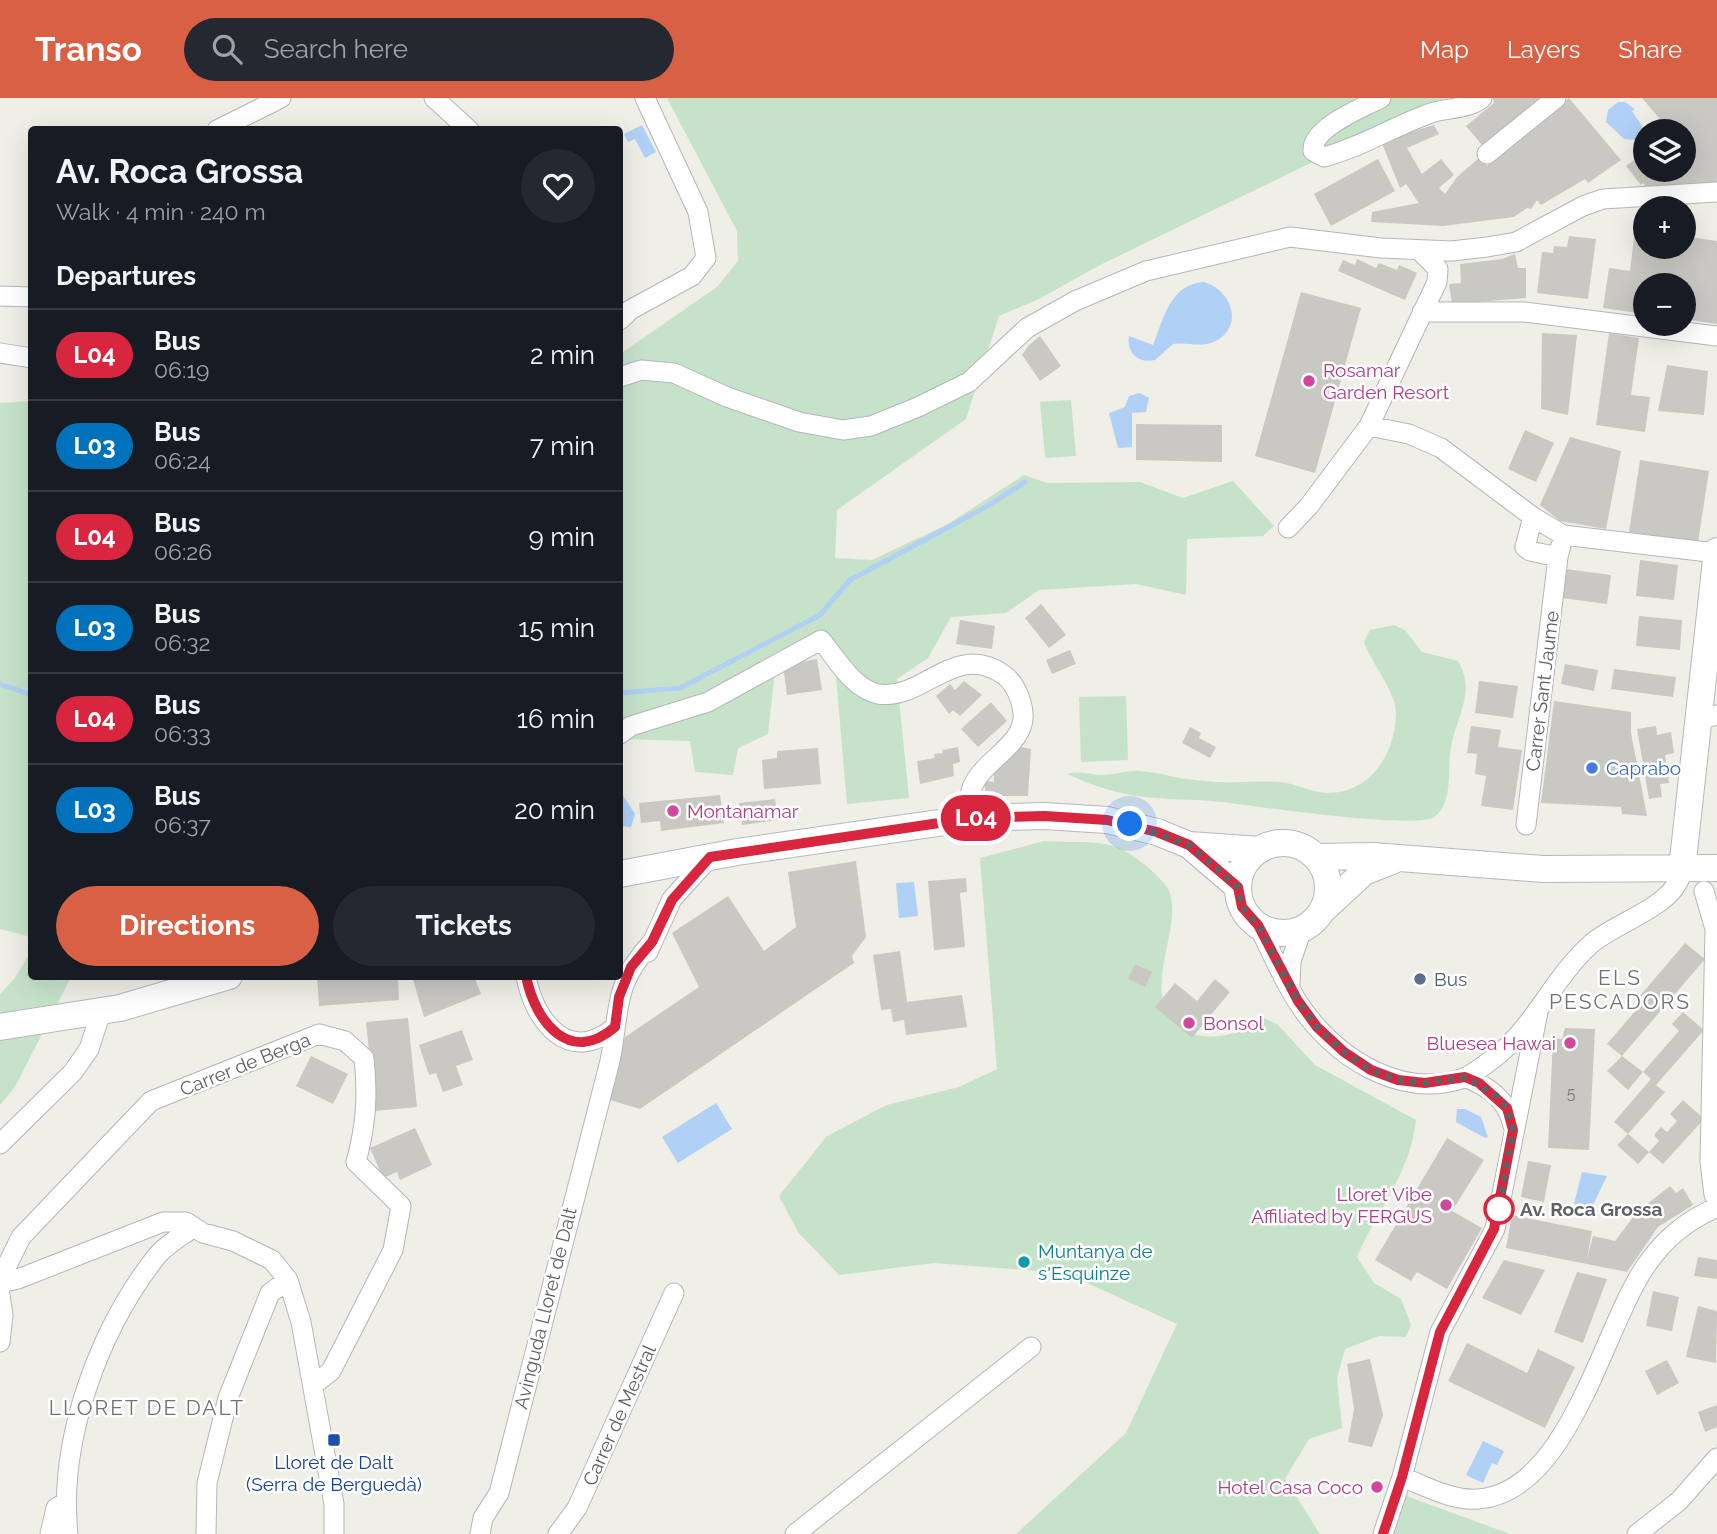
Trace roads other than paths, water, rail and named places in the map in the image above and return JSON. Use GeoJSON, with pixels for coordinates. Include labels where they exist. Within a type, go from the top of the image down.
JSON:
{"type":"FeatureCollection","features":[{"type":"Feature","properties":{"kind":"main road"},"geometry":{"type":"LineString","coordinates":[[1682,869],[1708,718],[1717,552]]}},
{"type":"Feature","properties":{"kind":"main road"},"geometry":{"type":"LineString","coordinates":[[623,873],[710,857],[973,818],[1045,816],[1107,820],[1157,832],[1189,845],[1261,850],[1289,844],[1307,849],[1316,856],[1327,880],[1324,909]]}},
{"type":"Feature","properties":{"kind":"main road"},"geometry":{"type":"LineString","coordinates":[[1189,845],[1238,887]]}},
{"type":"Feature","properties":{"kind":"main road"},"geometry":{"type":"LineString","coordinates":[[1261,850],[1246,863],[1238,887],[1242,907],[1258,925],[1283,933],[1302,929],[1364,872],[1402,859]]}},
{"type":"Feature","properties":{"kind":"main road"},"geometry":{"type":"LineString","coordinates":[[1316,856],[1373,856],[1543,869],[1682,869],[1711,880]]}},
{"type":"Feature","properties":{"kind":"main road"},"geometry":{"type":"LineString","coordinates":[[0,1027],[101,1012],[215,980]]}},
{"type":"Feature","properties":{"kind":"street"},"geometry":{"type":"LineString","coordinates":[[225,126],[281,98]]}},
{"type":"Feature","properties":{"kind":"street"},"geometry":{"type":"LineString","coordinates":[[434,98],[465,126]]}},
{"type":"Feature","properties":{"kind":"street"},"geometry":{"type":"LineString","coordinates":[[623,317],[630,310],[692,276],[706,258],[698,212],[645,98]]}},
{"type":"Feature","properties":{"kind":"street"},"geometry":{"type":"LineString","coordinates":[[1381,98],[1325,129],[1315,138],[1313,151],[1324,157],[1344,152],[1432,113],[1474,104],[1482,98]]}},
{"type":"Feature","properties":{"kind":"street"},"geometry":{"type":"LineString","coordinates":[[1487,154],[1556,98]]}},
{"type":"Feature","properties":{"kind":"street"},"geometry":{"type":"LineString","coordinates":[[623,376],[642,370],[674,373],[727,397],[799,422],[844,430],[871,426],[969,382],[1027,328],[1075,301],[1146,271],[1290,237],[1452,251],[1516,242],[1583,206],[1603,199],[1717,192]]}},
{"type":"Feature","properties":{"kind":"street"},"geometry":{"type":"LineString","coordinates":[[1419,250],[1438,270]]}},
{"type":"Feature","properties":{"kind":"street"},"geometry":{"type":"LineString","coordinates":[[1288,528],[1309,506],[1369,426],[1437,282],[1438,270],[1452,251]]}},
{"type":"Feature","properties":{"kind":"street"},"geometry":{"type":"LineString","coordinates":[[0,296],[28,297]]}},
{"type":"Feature","properties":{"kind":"street"},"geometry":{"type":"LineString","coordinates":[[1422,312],[1524,312],[1717,336]]}},
{"type":"Feature","properties":{"kind":"street"},"geometry":{"type":"LineString","coordinates":[[0,352],[28,357]]}},
{"type":"Feature","properties":{"kind":"street"},"geometry":{"type":"LineString","coordinates":[[1369,426],[1409,434],[1441,448],[1533,517],[1563,535],[1717,552]]}},
{"type":"Feature","properties":{"kind":"street"},"geometry":{"type":"LineString","coordinates":[[1533,517],[1525,547],[1530,551],[1558,557]]}},
{"type":"Feature","properties":{"kind":"street","name":"Carrer Sant Jaume"},"geometry":{"type":"LineString","coordinates":[[1526,825],[1558,557],[1563,535]]}},
{"type":"Feature","properties":{"kind":"street"},"geometry":{"type":"LineString","coordinates":[[623,732],[631,726],[708,702],[821,640],[858,685],[878,694],[902,691],[947,669],[976,664],[1007,677],[1018,695],[1023,713],[1018,733],[990,762],[971,791],[973,818]]}},
{"type":"Feature","properties":{"kind":"street","name":"Avinguda Lloret de Dalt"},"geometry":{"type":"LineString","coordinates":[[480,1534],[483,1518],[499,1493],[616,1023],[626,1008],[672,900],[710,857]]}},
{"type":"Feature","properties":{"kind":"street"},"geometry":{"type":"LineString","coordinates":[[651,868],[665,878],[672,900]]}},
{"type":"Feature","properties":{"kind":"street"},"geometry":{"type":"LineString","coordinates":[[1258,925],[1291,990],[1306,1013],[1329,1038],[1357,1061],[1384,1076],[1425,1083],[1471,1074],[1513,1040],[1558,978],[1592,943],[1671,894],[1681,883],[1682,869]]}},
{"type":"Feature","properties":{"kind":"street"},"geometry":{"type":"LineString","coordinates":[[1402,1477],[1445,1494],[1467,1499],[1491,1498],[1522,1483],[1545,1459],[1565,1427],[1644,1267],[1677,1229],[1715,1201],[1710,1161],[1715,929],[1711,880]]}},
{"type":"Feature","properties":{"kind":"street"},"geometry":{"type":"LineString","coordinates":[[1291,990],[1291,961],[1302,929]]}},
{"type":"Feature","properties":{"kind":"street"},"geometry":{"type":"LineString","coordinates":[[527,980],[532,1002],[545,1024],[560,1036],[581,1043],[597,1060],[603,1080]]}},
{"type":"Feature","properties":{"kind":"street"},"geometry":{"type":"LineString","coordinates":[[1383,1534],[1402,1477],[1440,1332],[1494,1229],[1540,1003]]}},
{"type":"Feature","properties":{"kind":"street"},"geometry":{"type":"LineString","coordinates":[[0,1144],[73,1072],[89,1049],[101,1012]]}},
{"type":"Feature","properties":{"kind":"street"},"geometry":{"type":"LineString","coordinates":[[581,1043],[601,1039],[616,1023]]}},
{"type":"Feature","properties":{"kind":"street","name":"Carrer de Berga"},"geometry":{"type":"LineString","coordinates":[[0,1282],[21,1237],[151,1101],[319,1034],[345,1041],[364,1058],[366,1073],[368,1104],[356,1161],[401,1206],[393,1250],[331,1371],[313,1385]]}},
{"type":"Feature","properties":{"kind":"street"},"geometry":{"type":"LineString","coordinates":[[1471,1074],[1500,1098],[1507,1108],[1513,1130]]}},
{"type":"Feature","properties":{"kind":"street"},"geometry":{"type":"LineString","coordinates":[[0,1282],[18,1279],[163,1222],[187,1222],[272,1260],[288,1280],[301,1322],[334,1504],[334,1534]]}},
{"type":"Feature","properties":{"kind":"street"},"geometry":{"type":"LineString","coordinates":[[68,1534],[67,1501],[74,1438],[92,1367],[118,1317],[158,1255],[194,1227]]}},
{"type":"Feature","properties":{"kind":"street"},"geometry":{"type":"LineString","coordinates":[[205,1534],[207,1483],[228,1398],[270,1293],[288,1280]]}},
{"type":"Feature","properties":{"kind":"street","name":"Carrer de Mestral"},"geometry":{"type":"LineString","coordinates":[[558,1534],[577,1508],[674,1293]]}},
{"type":"Feature","properties":{"kind":"street"},"geometry":{"type":"LineString","coordinates":[[0,1295],[3,1315],[0,1342]]}},
{"type":"Feature","properties":{"kind":"street"},"geometry":{"type":"LineString","coordinates":[[795,1534],[1031,1347]]}},
{"type":"Feature","properties":{"kind":"street"},"geometry":{"type":"LineString","coordinates":[[1637,1534],[1679,1501],[1717,1458]]}},
{"type":"Feature","properties":{"kind":"street"},"geometry":{"type":"LineString","coordinates":[[50,1534],[56,1508],[67,1501]]}},
{"type":"Feature","properties":{"kind":"water"},"geometry":{"type":"Polygon","coordinates":[[[1618,102],[1625,102],[1635,109],[1632,111],[1637,119],[1633,119],[1633,140],[1624,139],[1606,122],[1608,110],[1618,102]]]}},
{"type":"Feature","properties":{"kind":"water"},"geometry":{"type":"Polygon","coordinates":[[[642,125],[656,152],[645,158],[635,139],[628,142],[624,134],[642,125]]]}},
{"type":"Feature","properties":{"kind":"water"},"geometry":{"type":"Polygon","coordinates":[[[1204,282],[1223,294],[1232,311],[1232,320],[1222,337],[1206,344],[1173,344],[1155,360],[1143,360],[1134,356],[1129,347],[1129,336],[1153,345],[1165,314],[1176,296],[1192,284],[1204,282]]]}},
{"type":"Feature","properties":{"kind":"water"},"geometry":{"type":"Polygon","coordinates":[[[1140,393],[1149,398],[1146,412],[1132,413],[1132,447],[1118,448],[1109,413],[1125,407],[1129,396],[1140,393]]]}},
{"type":"Feature","properties":{"kind":"water"},"geometry":{"type":"Polygon","coordinates":[[[623,796],[635,814],[631,827],[623,826],[623,796]]]}},
{"type":"Feature","properties":{"kind":"water"},"geometry":{"type":"Polygon","coordinates":[[[914,882],[918,916],[899,918],[896,883],[914,882]]]}},
{"type":"Feature","properties":{"kind":"water"},"geometry":{"type":"Polygon","coordinates":[[[716,1103],[732,1129],[678,1163],[662,1137],[716,1103]]]}},
{"type":"Feature","properties":{"kind":"water"},"geometry":{"type":"Polygon","coordinates":[[[1457,1109],[1465,1109],[1481,1117],[1488,1137],[1485,1138],[1456,1122],[1457,1109]]]}},
{"type":"Feature","properties":{"kind":"water"},"geometry":{"type":"Polygon","coordinates":[[[1582,1172],[1607,1176],[1591,1209],[1574,1204],[1582,1172]]]}},
{"type":"Feature","properties":{"kind":"water"},"geometry":{"type":"Polygon","coordinates":[[[1483,1441],[1504,1451],[1497,1465],[1492,1463],[1483,1483],[1466,1475],[1483,1441]]]}},
{"type":"Feature","properties":{"kind":"waterway"},"geometry":{"type":"LineString","coordinates":[[623,693],[680,688],[820,615],[850,580],[984,508],[1025,482]]}},
{"type":"Feature","properties":{"kind":"waterway"},"geometry":{"type":"LineString","coordinates":[[0,684],[28,694]]}},
{"type":"Feature","properties":{"kind":"place","name":"Rosamar Garden Resort"},"geometry":{"type":"Point","coordinates":[1309,381]}},
{"type":"Feature","properties":{"kind":"place","name":"Caprabo"},"geometry":{"type":"Point","coordinates":[1592,768]}},
{"type":"Feature","properties":{"kind":"place","name":"Montanamar"},"geometry":{"type":"Point","coordinates":[673,811]}},
{"type":"Feature","properties":{"kind":"place","name":"Bus"},"geometry":{"type":"Point","coordinates":[1420,979]}},
{"type":"Feature","properties":{"kind":"place","name":"Bonsol"},"geometry":{"type":"Point","coordinates":[1189,1023]}},
{"type":"Feature","properties":{"kind":"place","name":"Bluesea Hawai"},"geometry":{"type":"Point","coordinates":[1570,1043]}},
{"type":"Feature","properties":{"kind":"place","name":"Lloret Vibe Affiliated by FERGUS"},"geometry":{"type":"Point","coordinates":[1446,1205]}},
{"type":"Feature","properties":{"kind":"place","name":"Av. Roca Grossa"},"geometry":{"type":"Point","coordinates":[1499,1209]}},
{"type":"Feature","properties":{"kind":"place","name":"Muntanya de s'Esquinze"},"geometry":{"type":"Point","coordinates":[1024,1262]}},
{"type":"Feature","properties":{"kind":"place","name":"Lloret de Dalt (Serra de Berguedà)"},"geometry":{"type":"Point","coordinates":[334,1440]}},
{"type":"Feature","properties":{"kind":"place","name":"Hotel Casa Coco"},"geometry":{"type":"Point","coordinates":[1377,1487]}},
{"type":"Feature","properties":{"kind":"district","name":"ELS PESCADORS"},"geometry":{"type":"Point","coordinates":[1620,990]}},
{"type":"Feature","properties":{"kind":"district","name":"LLORET DE DALT"},"geometry":{"type":"Point","coordinates":[147,1408]}}]}
